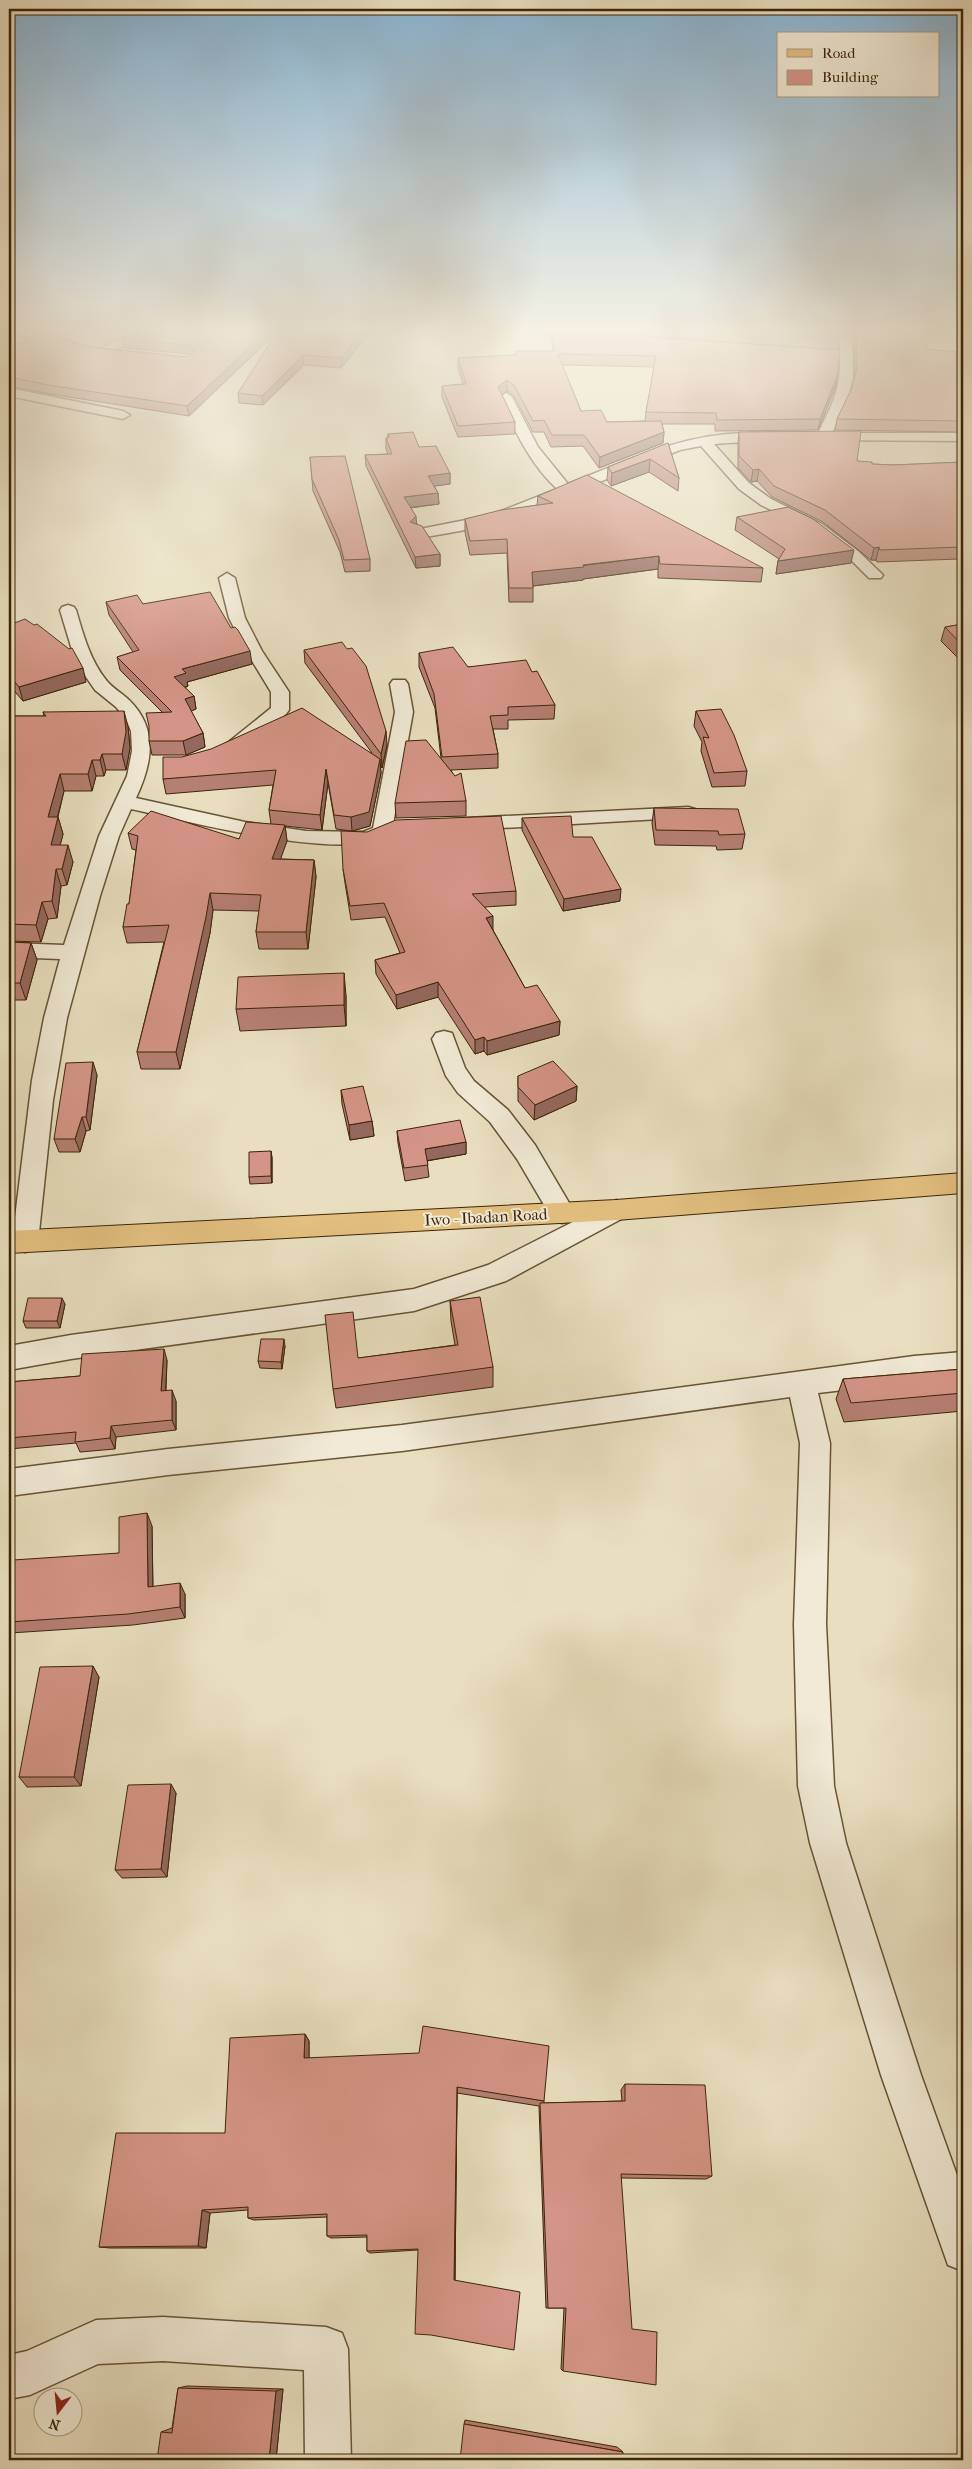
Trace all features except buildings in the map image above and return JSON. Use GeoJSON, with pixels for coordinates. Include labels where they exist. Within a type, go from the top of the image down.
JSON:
{"type":"FeatureCollection","features":[{"type":"Feature","properties":{"kind":"main road","name":"Iwo - Ibadan Road"},"geometry":{"type":"LineString","coordinates":[[17,1242],[616,1210],[963,1183]]}},
{"type":"Feature","properties":{"kind":"street"},"geometry":{"type":"LineString","coordinates":[[529,441],[554,479],[567,491]]}},
{"type":"Feature","properties":{"kind":"street"},"geometry":{"type":"LineString","coordinates":[[420,533],[460,527],[496,518],[567,491],[657,452],[698,441]]}},
{"type":"Feature","properties":{"kind":"street"},"geometry":{"type":"LineString","coordinates":[[704,441],[744,486],[766,502],[817,527],[853,554],[875,575]]}},
{"type":"Feature","properties":{"kind":"street"},"geometry":{"type":"LineString","coordinates":[[220,750],[236,744],[254,733],[280,710],[280,692],[254,651],[237,618],[227,578]]}},
{"type":"Feature","properties":{"kind":"street"},"geometry":{"type":"LineString","coordinates":[[17,1242],[55,1020],[72,952],[94,877],[109,835],[125,802],[150,763],[138,724],[127,707],[102,687],[88,666],[68,610]]}},
{"type":"Feature","properties":{"kind":"street"},"geometry":{"type":"LineString","coordinates":[[382,830],[404,712],[399,684]]}},
{"type":"Feature","properties":{"kind":"street"},"geometry":{"type":"LineString","coordinates":[[125,802],[248,828],[311,838],[367,838],[393,826],[403,826]]}},
{"type":"Feature","properties":{"kind":"street"},"geometry":{"type":"LineString","coordinates":[[450,824],[704,812]]}},
{"type":"Feature","properties":{"kind":"street"},"geometry":{"type":"LineString","coordinates":[[9,950],[72,952]]}},
{"type":"Feature","properties":{"kind":"street"},"geometry":{"type":"LineString","coordinates":[[444,1039],[454,1070],[466,1087],[499,1116],[520,1145],[562,1213]]}},
{"type":"Feature","properties":{"kind":"street"},"geometry":{"type":"LineString","coordinates":[[9,1358],[71,1347],[414,1300],[497,1273],[616,1210]]}},
{"type":"Feature","properties":{"kind":"street"},"geometry":{"type":"LineString","coordinates":[[9,1483],[168,1462],[402,1438],[801,1383],[963,1364]]}},
{"type":"Feature","properties":{"kind":"street"},"geometry":{"type":"LineString","coordinates":[[801,1383],[815,1443],[810,1624],[816,1786],[828,1843],[901,2075],[963,2250]]}},
{"type":"Feature","properties":{"kind":"street"},"geometry":{"type":"LineString","coordinates":[[9,2377],[30,2373],[96,2342],[163,2339],[326,2349],[328,2460]]}}]}
